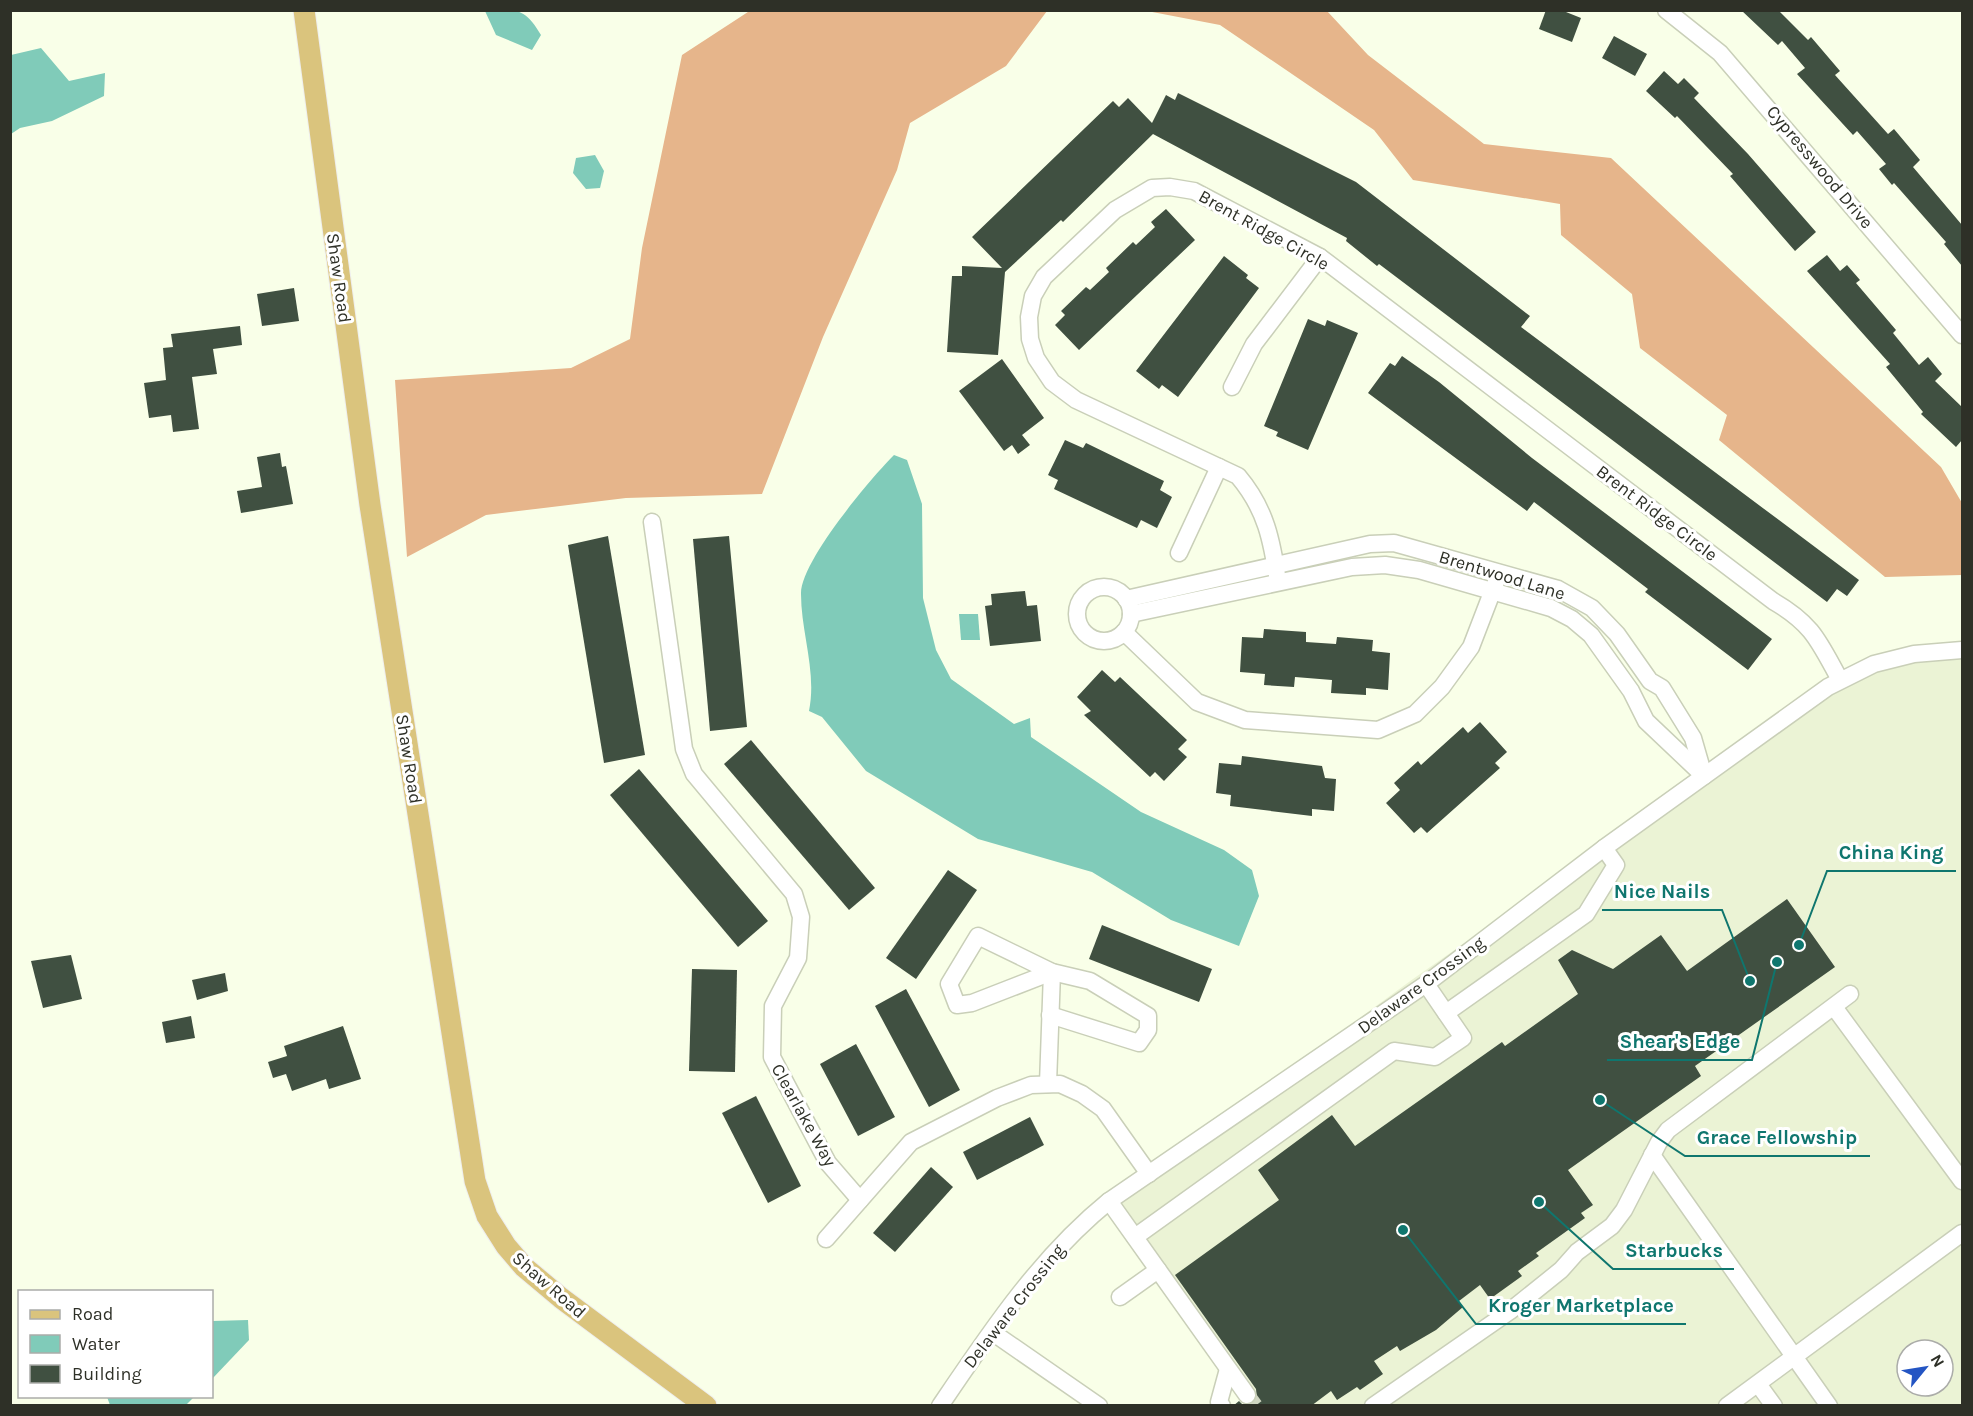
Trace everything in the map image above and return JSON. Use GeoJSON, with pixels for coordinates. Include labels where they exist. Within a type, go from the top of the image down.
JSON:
{"type":"FeatureCollection","features":[{"type":"Feature","properties":{"kind":"main road","name":"Shaw Road"},"geometry":{"type":"LineString","coordinates":[[304,10],[370,504],[475,1180],[487,1216],[506,1246],[524,1267],[561,1298],[706,1406]]}},
{"type":"Feature","properties":{"kind":"street","name":"Cypresswood Drive"},"geometry":{"type":"LineString","coordinates":[[1666,10],[1692,28],[1728,62],[1962,335]]}},
{"type":"Feature","properties":{"kind":"street","name":"Brent Ridge Circle"},"geometry":{"type":"LineString","coordinates":[[1278,582],[1267,524],[1254,495],[1238,476],[1076,400],[1052,382],[1035,358],[1030,339],[1029,316],[1033,296],[1044,277],[1115,210],[1152,188],[1170,187],[1194,191],[1320,258],[1764,594],[1797,614],[1815,634],[1840,680]]}},
{"type":"Feature","properties":{"kind":"street"},"geometry":{"type":"LineString","coordinates":[[1232,387],[1254,344],[1320,258]]}},
{"type":"Feature","properties":{"kind":"street"},"geometry":{"type":"LineString","coordinates":[[1179,553],[1219,467]]}},
{"type":"Feature","properties":{"kind":"street","name":"Clearlake Way"},"geometry":{"type":"LineString","coordinates":[[652,522],[684,749],[694,774],[794,894],[801,917],[798,958],[772,1006],[772,1057],[828,1163],[860,1200]]}},
{"type":"Feature","properties":{"kind":"street","name":"Brentwood Lane"},"geometry":{"type":"LineString","coordinates":[[1128,607],[1275,564],[1340,549],[1394,543],[1557,589],[1592,608],[1617,634],[1650,681],[1662,688],[1694,738],[1704,776]]}},
{"type":"Feature","properties":{"kind":"street","name":"Brentwood Lane"},"geometry":{"type":"LineString","coordinates":[[1128,607],[1352,567],[1385,565],[1419,570],[1494,591],[1551,608],[1572,620],[1591,635],[1630,691],[1646,721],[1658,730],[1676,752],[1704,776]]}},
{"type":"Feature","properties":{"kind":"street"},"geometry":{"type":"LineString","coordinates":[[1124,632],[1197,702],[1245,720],[1378,730],[1415,714],[1442,687],[1471,647],[1494,591],[1498,572]]}},
{"type":"Feature","properties":{"kind":"street"},"geometry":{"type":"LineString","coordinates":[[1102,587],[1111,588],[1128,607],[1124,632],[1108,640],[1091,638],[1079,624],[1078,608],[1088,592],[1102,587]]}},
{"type":"Feature","properties":{"kind":"street","name":"Delaware Crossing"},"geometry":{"type":"LineString","coordinates":[[940,1406],[1035,1273],[1061,1244],[1109,1201],[1426,984],[1604,848],[1840,680],[1874,664],[1914,654],[1962,651]]}},
{"type":"Feature","properties":{"kind":"street"},"geometry":{"type":"LineString","coordinates":[[1630,691],[1650,681]]}},
{"type":"Feature","properties":{"kind":"street"},"geometry":{"type":"LineString","coordinates":[[1658,730],[1680,717]]}},
{"type":"Feature","properties":{"kind":"street"},"geometry":{"type":"LineString","coordinates":[[1446,1013],[1586,914],[1616,865],[1604,848]]}},
{"type":"Feature","properties":{"kind":"street"},"geometry":{"type":"LineString","coordinates":[[1050,1015],[1139,1043],[1148,1030],[1148,1016],[1090,981],[1052,972],[978,936],[949,984],[957,1005],[972,1003],[1052,972]]}},
{"type":"Feature","properties":{"kind":"street"},"geometry":{"type":"LineString","coordinates":[[1048,1084],[1052,972]]}},
{"type":"Feature","properties":{"kind":"street"},"geometry":{"type":"LineString","coordinates":[[1135,1237],[1394,1051],[1435,1058],[1463,1038],[1426,984]]}},
{"type":"Feature","properties":{"kind":"street"},"geometry":{"type":"LineString","coordinates":[[1373,1406],[1510,1311],[1561,1270],[1577,1252],[1612,1226],[1624,1210],[1652,1155],[1668,1130],[1850,994]]}},
{"type":"Feature","properties":{"kind":"street"},"geometry":{"type":"LineString","coordinates":[[1834,1006],[1962,1181]]}},
{"type":"Feature","properties":{"kind":"street"},"geometry":{"type":"LineString","coordinates":[[826,1239],[911,1142],[997,1098],[1031,1084],[1060,1084],[1103,1109],[1149,1174]]}},
{"type":"Feature","properties":{"kind":"street"},"geometry":{"type":"LineString","coordinates":[[1652,1155],[1829,1406]]}},
{"type":"Feature","properties":{"kind":"street"},"geometry":{"type":"LineString","coordinates":[[1109,1201],[1247,1395]]}},
{"type":"Feature","properties":{"kind":"street"},"geometry":{"type":"LineString","coordinates":[[1727,1406],[1962,1233]]}},
{"type":"Feature","properties":{"kind":"street"},"geometry":{"type":"LineString","coordinates":[[1120,1297],[1158,1270]]}},
{"type":"Feature","properties":{"kind":"street"},"geometry":{"type":"LineString","coordinates":[[992,1332],[1099,1406]]}},
{"type":"Feature","properties":{"kind":"street"},"geometry":{"type":"LineString","coordinates":[[1222,1406],[1219,1402],[1228,1369]]}},
{"type":"Feature","properties":{"kind":"street"},"geometry":{"type":"LineString","coordinates":[[1758,1384],[1774,1406]]}},
{"type":"Feature","properties":{"kind":"shaded area"},"geometry":{"type":"Polygon","coordinates":[[[751,10],[1047,11],[1006,66],[910,123],[897,170],[823,337],[762,494],[626,498],[486,515],[407,557],[395,380],[571,368],[630,339],[642,248],[682,55],[751,10]]]}},
{"type":"Feature","properties":{"kind":"shaded area"},"geometry":{"type":"Polygon","coordinates":[[[1147,11],[1327,11],[1368,55],[1484,144],[1611,158],[1941,467],[1962,503],[1962,575],[1885,577],[1719,440],[1727,415],[1640,348],[1632,294],[1561,235],[1560,204],[1413,180],[1374,130],[1220,25],[1147,11]]]}},
{"type":"Feature","properties":{"kind":"shaded area"},"geometry":{"type":"Polygon","coordinates":[[[1962,650],[1962,1405],[1255,1405],[1109,1201],[1413,979],[1847,676],[1962,650]]]}},
{"type":"Feature","properties":{"kind":"water"},"geometry":{"type":"Polygon","coordinates":[[[485,11],[512,11],[524,14],[541,35],[532,50],[496,35],[485,11]]]}},
{"type":"Feature","properties":{"kind":"water"},"geometry":{"type":"Polygon","coordinates":[[[41,48],[69,81],[105,73],[104,96],[52,121],[20,128],[11,134],[11,55],[41,48]]]}},
{"type":"Feature","properties":{"kind":"water"},"geometry":{"type":"Polygon","coordinates":[[[595,155],[604,171],[600,188],[586,189],[573,173],[576,158],[595,155]]]}},
{"type":"Feature","properties":{"kind":"water"},"geometry":{"type":"Polygon","coordinates":[[[894,455],[907,460],[922,504],[923,598],[936,650],[951,679],[1014,724],[1030,718],[1031,737],[1141,812],[1224,850],[1252,870],[1259,896],[1239,946],[1171,920],[1092,872],[978,839],[866,771],[822,717],[809,711],[810,667],[801,594],[804,580],[812,562],[838,521],[894,455]]]}},
{"type":"Feature","properties":{"kind":"water"},"geometry":{"type":"Polygon","coordinates":[[[959,614],[978,614],[980,640],[961,640],[959,614]]]}},
{"type":"Feature","properties":{"kind":"water"},"geometry":{"type":"Polygon","coordinates":[[[248,1320],[249,1340],[213,1378],[213,1321],[248,1320]]]}},
{"type":"Feature","properties":{"kind":"water"},"geometry":{"type":"Polygon","coordinates":[[[107,1398],[193,1398],[185,1406],[110,1405],[107,1398]]]}},
{"type":"Feature","properties":{"kind":"building"},"geometry":{"type":"Polygon","coordinates":[[[1546,10],[1561,10],[1581,18],[1572,42],[1539,29],[1546,10]]]}},
{"type":"Feature","properties":{"kind":"building"},"geometry":{"type":"Polygon","coordinates":[[[1741,10],[1778,10],[1808,40],[1811,37],[1840,71],[1835,75],[1888,134],[1894,129],[1920,160],[1913,167],[1962,225],[1962,266],[1944,244],[1946,242],[1879,169],[1886,164],[1857,131],[1853,135],[1797,74],[1805,68],[1782,41],[1778,45],[1741,10]]]}},
{"type":"Feature","properties":{"kind":"building"},"geometry":{"type":"Polygon","coordinates":[[[1614,36],[1647,54],[1635,76],[1602,58],[1614,36]]]}},
{"type":"Feature","properties":{"kind":"building"},"geometry":{"type":"Polygon","coordinates":[[[1664,71],[1678,84],[1684,78],[1699,93],[1694,98],[1748,154],[1816,232],[1795,251],[1730,176],[1733,174],[1677,116],[1675,118],[1646,91],[1664,71]]]}},
{"type":"Feature","properties":{"kind":"building"},"geometry":{"type":"Polygon","coordinates":[[[1178,93],[1356,182],[1530,316],[1521,327],[1859,580],[1847,596],[1837,589],[1827,602],[1379,264],[1377,266],[1346,241],[1347,238],[1153,134],[1063,222],[1061,220],[1005,272],[998,355],[947,352],[952,276],[962,276],[962,266],[1002,268],[972,237],[1113,101],[1119,107],[1128,98],[1152,123],[1166,95],[1175,100],[1178,93]]]}},
{"type":"Feature","properties":{"kind":"building"},"geometry":{"type":"Polygon","coordinates":[[[1166,209],[1195,240],[1079,350],[1055,325],[1065,315],[1061,311],[1086,287],[1090,290],[1109,272],[1106,268],[1133,242],[1136,245],[1155,227],[1151,222],[1166,209]]]}},
{"type":"Feature","properties":{"kind":"building"},"geometry":{"type":"Polygon","coordinates":[[[1827,255],[1840,271],[1847,265],[1860,280],[1856,283],[1896,330],[1893,333],[1919,365],[1928,357],[1942,374],[1935,381],[1962,407],[1962,440],[1956,447],[1921,414],[1923,412],[1886,367],[1890,364],[1807,271],[1827,255]]]}},
{"type":"Feature","properties":{"kind":"building"},"geometry":{"type":"Polygon","coordinates":[[[1224,256],[1248,275],[1246,278],[1259,288],[1178,397],[1162,385],[1159,389],[1136,371],[1224,256]]]}},
{"type":"Feature","properties":{"kind":"building"},"geometry":{"type":"Polygon","coordinates":[[[294,288],[299,321],[262,326],[257,294],[294,288]]]}},
{"type":"Feature","properties":{"kind":"building"},"geometry":{"type":"Polygon","coordinates":[[[1308,319],[1325,326],[1327,320],[1358,333],[1308,450],[1276,436],[1278,432],[1264,426],[1308,319]]]}},
{"type":"Feature","properties":{"kind":"building"},"geometry":{"type":"Polygon","coordinates":[[[240,326],[242,345],[213,349],[217,374],[192,377],[199,429],[173,432],[171,415],[149,418],[144,383],[166,380],[163,348],[173,347],[171,334],[240,326]]]}},
{"type":"Feature","properties":{"kind":"building"},"geometry":{"type":"Polygon","coordinates":[[[1402,356],[1439,382],[1532,458],[1772,639],[1748,670],[1645,592],[1648,589],[1534,502],[1527,511],[1368,393],[1390,363],[1395,366],[1402,356]]]}},
{"type":"Feature","properties":{"kind":"building"},"geometry":{"type":"Polygon","coordinates":[[[1002,359],[1044,418],[1022,435],[1030,445],[1018,454],[1012,445],[1004,451],[959,391],[1002,359]]]}},
{"type":"Feature","properties":{"kind":"building"},"geometry":{"type":"Polygon","coordinates":[[[1065,440],[1083,448],[1086,443],[1164,481],[1160,490],[1172,497],[1157,528],[1141,520],[1137,528],[1054,489],[1058,480],[1048,475],[1065,440]]]}},
{"type":"Feature","properties":{"kind":"building"},"geometry":{"type":"Polygon","coordinates":[[[280,453],[282,467],[286,466],[293,504],[241,513],[237,491],[262,487],[257,457],[280,453]]]}},
{"type":"Feature","properties":{"kind":"building"},"geometry":{"type":"Polygon","coordinates":[[[608,536],[645,755],[604,763],[568,545],[608,536]]]}},
{"type":"Feature","properties":{"kind":"building"},"geometry":{"type":"Polygon","coordinates":[[[729,536],[747,727],[710,731],[693,539],[729,536]]]}},
{"type":"Feature","properties":{"kind":"building"},"geometry":{"type":"Polygon","coordinates":[[[1025,591],[1027,606],[1037,605],[1041,641],[990,646],[985,606],[992,605],[991,594],[1025,591]]]}},
{"type":"Feature","properties":{"kind":"building"},"geometry":{"type":"Polygon","coordinates":[[[1264,629],[1306,632],[1306,642],[1336,644],[1337,637],[1373,640],[1372,651],[1390,653],[1388,690],[1366,688],[1366,695],[1331,693],[1332,680],[1295,677],[1294,687],[1264,685],[1265,674],[1240,672],[1242,637],[1263,638],[1264,629]]]}},
{"type":"Feature","properties":{"kind":"building"},"geometry":{"type":"Polygon","coordinates":[[[1102,670],[1115,682],[1120,677],[1187,740],[1178,749],[1187,757],[1164,781],[1155,772],[1150,777],[1084,715],[1091,711],[1077,697],[1102,670]]]}},
{"type":"Feature","properties":{"kind":"building"},"geometry":{"type":"Polygon","coordinates":[[[1480,722],[1507,752],[1495,763],[1500,768],[1427,833],[1421,827],[1414,833],[1386,803],[1400,790],[1394,783],[1418,761],[1421,765],[1463,727],[1468,733],[1480,722]]]}},
{"type":"Feature","properties":{"kind":"building"},"geometry":{"type":"Polygon","coordinates":[[[751,740],[875,888],[849,910],[724,764],[751,740]]]}},
{"type":"Feature","properties":{"kind":"building"},"geometry":{"type":"Polygon","coordinates":[[[1242,756],[1322,766],[1325,778],[1336,779],[1334,811],[1312,809],[1312,816],[1230,806],[1231,795],[1216,793],[1219,763],[1241,765],[1242,756]]]}},
{"type":"Feature","properties":{"kind":"building"},"geometry":{"type":"Polygon","coordinates":[[[639,769],[768,921],[738,947],[610,795],[639,769]]]}},
{"type":"Feature","properties":{"kind":"building"},"geometry":{"type":"Polygon","coordinates":[[[948,870],[977,890],[916,979],[886,958],[948,870]]]}},
{"type":"Feature","properties":{"kind":"building"},"geometry":{"type":"Polygon","coordinates":[[[1787,899],[1835,967],[1695,1066],[1701,1076],[1568,1170],[1593,1205],[1581,1213],[1585,1218],[1536,1253],[1539,1256],[1518,1271],[1522,1276],[1490,1299],[1480,1285],[1459,1301],[1463,1307],[1436,1330],[1400,1351],[1397,1346],[1374,1361],[1383,1374],[1360,1390],[1357,1387],[1337,1400],[1331,1391],[1311,1406],[1233,1406],[1239,1401],[1243,1405],[1253,1404],[1257,1399],[1256,1389],[1175,1275],[1279,1200],[1258,1170],[1332,1115],[1355,1146],[1502,1042],[1505,1046],[1578,994],[1558,960],[1572,950],[1613,969],[1661,935],[1687,971],[1787,899]]]}},
{"type":"Feature","properties":{"kind":"building"},"geometry":{"type":"Polygon","coordinates":[[[1102,925],[1212,969],[1199,1002],[1089,959],[1102,925]]]}},
{"type":"Feature","properties":{"kind":"building"},"geometry":{"type":"Polygon","coordinates":[[[71,955],[82,999],[43,1008],[31,961],[71,955]]]}},
{"type":"Feature","properties":{"kind":"building"},"geometry":{"type":"Polygon","coordinates":[[[692,969],[737,970],[735,1072],[689,1071],[692,969]]]}},
{"type":"Feature","properties":{"kind":"building"},"geometry":{"type":"Polygon","coordinates":[[[225,973],[228,991],[197,1000],[192,980],[225,973]]]}},
{"type":"Feature","properties":{"kind":"building"},"geometry":{"type":"Polygon","coordinates":[[[906,989],[960,1090],[929,1107],[875,1006],[906,989]]]}},
{"type":"Feature","properties":{"kind":"building"},"geometry":{"type":"Polygon","coordinates":[[[191,1016],[195,1038],[166,1043],[162,1022],[191,1016]]]}},
{"type":"Feature","properties":{"kind":"building"},"geometry":{"type":"Polygon","coordinates":[[[343,1026],[361,1079],[329,1089],[326,1079],[292,1091],[286,1074],[273,1078],[268,1062],[287,1056],[284,1046],[343,1026]]]}},
{"type":"Feature","properties":{"kind":"building"},"geometry":{"type":"Polygon","coordinates":[[[856,1044],[895,1117],[858,1136],[820,1064],[856,1044]]]}},
{"type":"Feature","properties":{"kind":"building"},"geometry":{"type":"Polygon","coordinates":[[[756,1096],[801,1186],[768,1203],[722,1113],[756,1096]]]}},
{"type":"Feature","properties":{"kind":"building"},"geometry":{"type":"Polygon","coordinates":[[[1030,1117],[1044,1145],[977,1180],[963,1152],[1030,1117]]]}},
{"type":"Feature","properties":{"kind":"building"},"geometry":{"type":"Polygon","coordinates":[[[931,1167],[953,1187],[895,1252],[873,1233],[931,1167]]]}},
{"type":"Feature","properties":{"kind":"tunnel"},"geometry":{"type":"LineString","coordinates":[[1247,1395],[1255,1406]]}},
{"type":"Feature","properties":{"kind":"place","name":"China King"},"geometry":{"type":"Point","coordinates":[1799,945]}},
{"type":"Feature","properties":{"kind":"place","name":"Shear's Edge"},"geometry":{"type":"Point","coordinates":[1777,962]}},
{"type":"Feature","properties":{"kind":"place","name":"Nice Nails"},"geometry":{"type":"Point","coordinates":[1750,981]}},
{"type":"Feature","properties":{"kind":"place","name":"Grace Fellowship"},"geometry":{"type":"Point","coordinates":[1600,1100]}},
{"type":"Feature","properties":{"kind":"place","name":"Starbucks"},"geometry":{"type":"Point","coordinates":[1539,1202]}},
{"type":"Feature","properties":{"kind":"place","name":"Kroger Marketplace"},"geometry":{"type":"Point","coordinates":[1403,1230]}}]}
